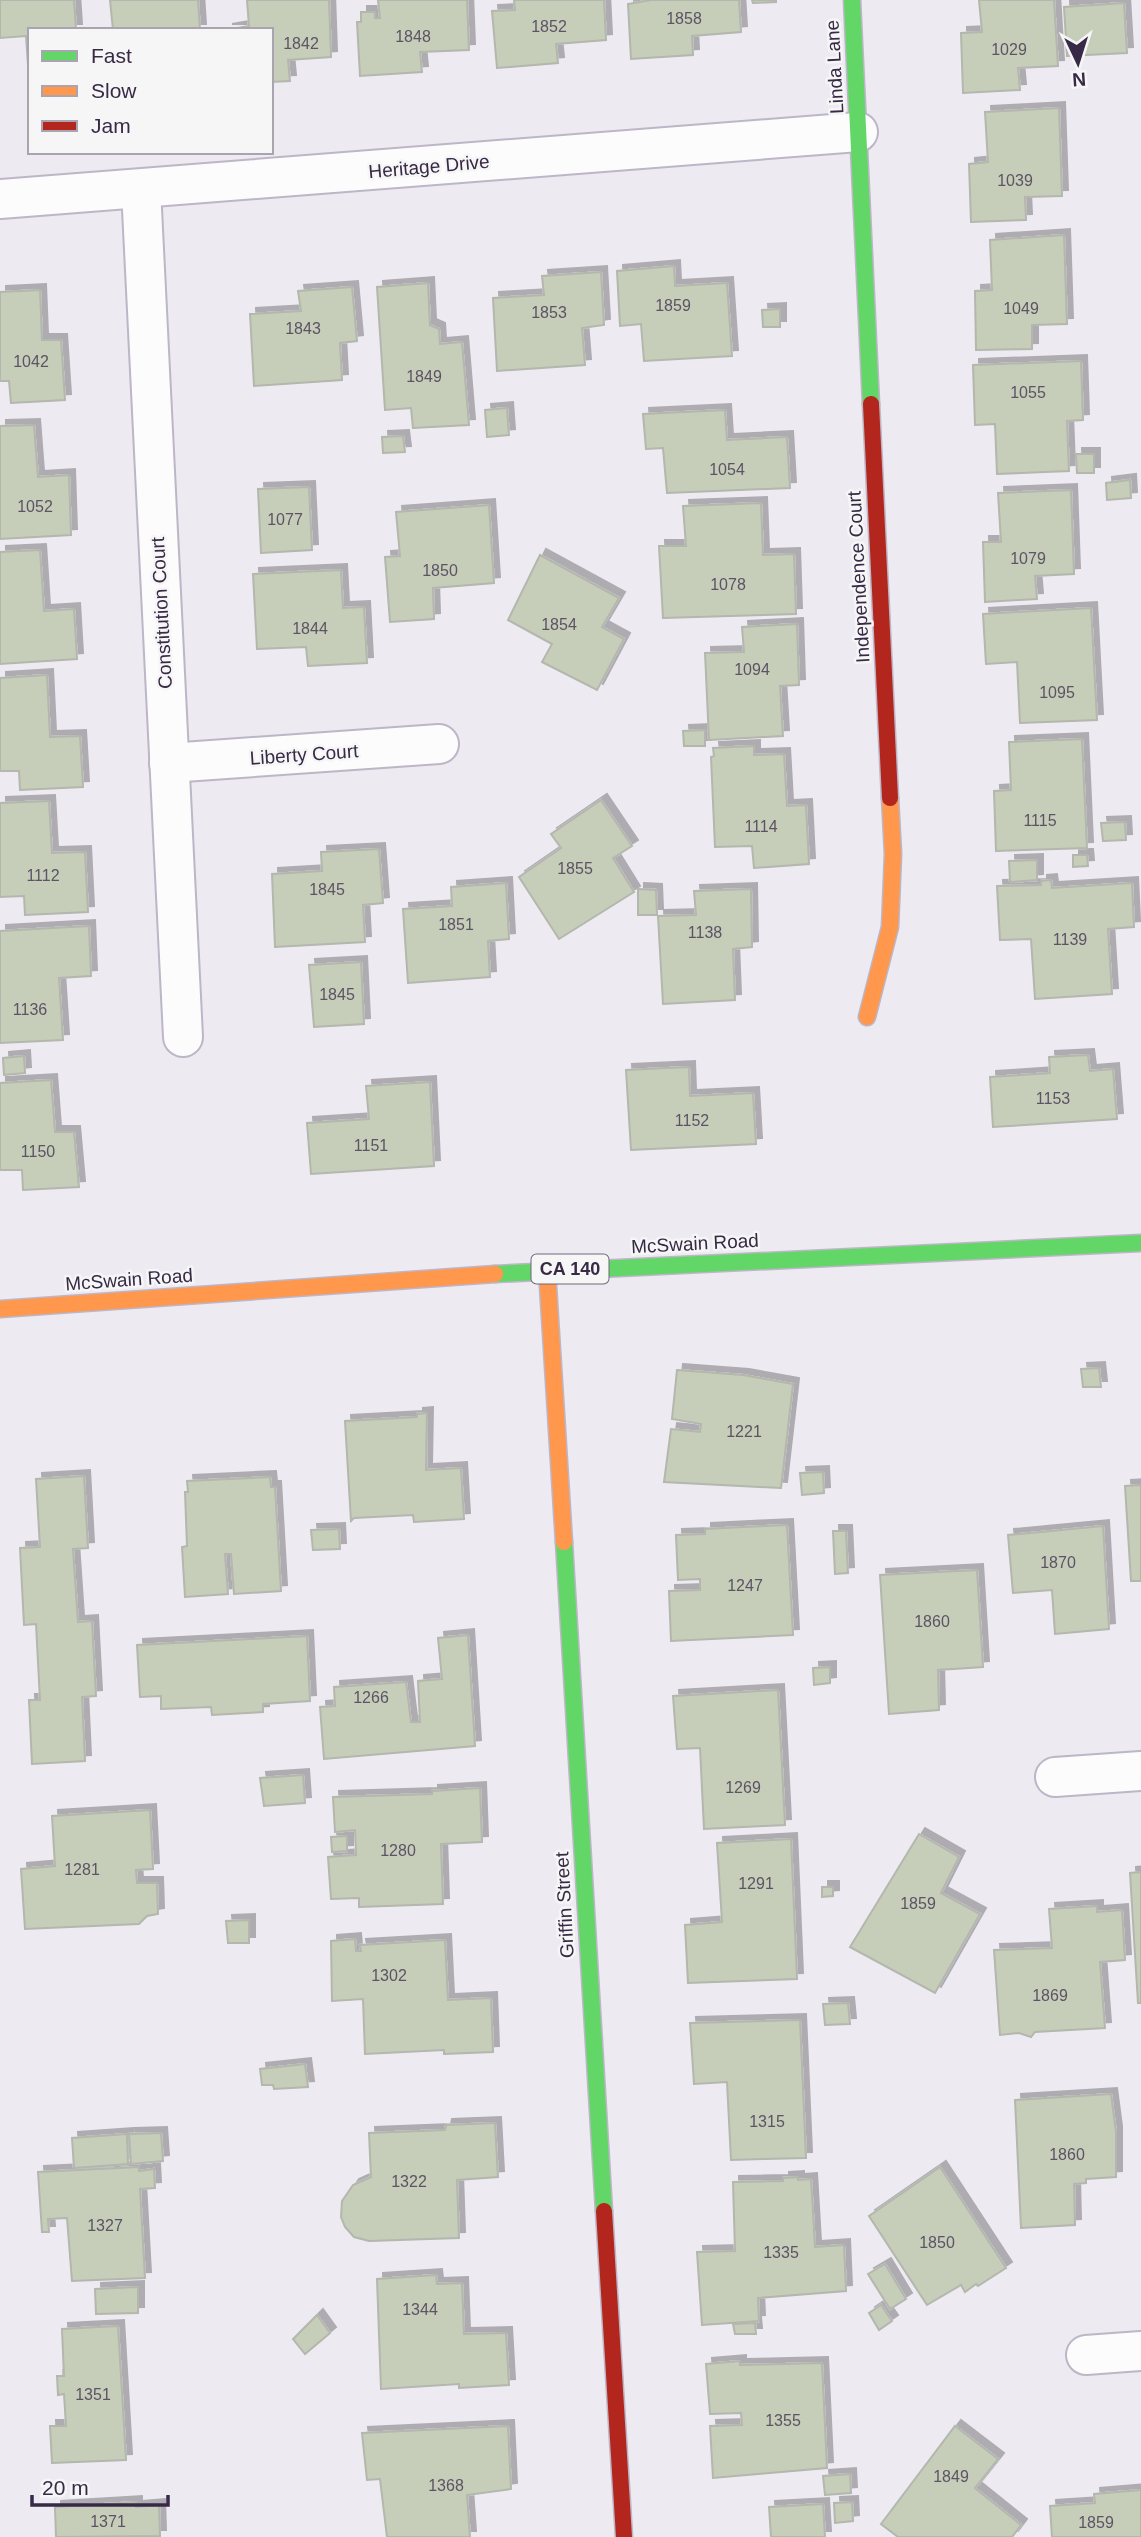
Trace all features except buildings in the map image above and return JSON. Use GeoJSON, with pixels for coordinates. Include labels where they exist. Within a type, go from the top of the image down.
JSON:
{"type":"FeatureCollection","features":[{"type":"Feature","properties":{"kind":"street","name":"Linda Lane"},"geometry":{"type":"LineString","coordinates":[[852,0],[858,132]]}},
{"type":"Feature","properties":{"kind":"street","name":"Heritage Drive"},"geometry":{"type":"LineString","coordinates":[[0,199],[858,132]]}},
{"type":"Feature","properties":{"kind":"street","name":"Independence Court"},"geometry":{"type":"LineString","coordinates":[[858,132],[893,854],[890,927],[867,1017]]}},
{"type":"Feature","properties":{"kind":"street","name":"Constitution Court"},"geometry":{"type":"LineString","coordinates":[[141,189],[183,1037]]}},
{"type":"Feature","properties":{"kind":"street","name":"Liberty Court"},"geometry":{"type":"LineString","coordinates":[[169,763],[439,744]]}},
{"type":"Feature","properties":{"kind":"street","name":"McSwain Road"},"geometry":{"type":"LineString","coordinates":[[0,1309],[547,1270],[1141,1243]]}},
{"type":"Feature","properties":{"kind":"street","name":"Griffin Street"},"geometry":{"type":"LineString","coordinates":[[547,1270],[624,2537]]}},
{"type":"Feature","properties":{"kind":"street"},"geometry":{"type":"LineString","coordinates":[[1055,1777],[1141,1771]]}},
{"type":"Feature","properties":{"kind":"street"},"geometry":{"type":"LineString","coordinates":[[1086,2355],[1141,2351]]}},
{"type":"Feature","properties":{"kind":"traffic: fast"},"geometry":{"type":"LineString","coordinates":[[852,0],[871,404]]}},
{"type":"Feature","properties":{"kind":"traffic: fast"},"geometry":{"type":"LineString","coordinates":[[495,1274],[1141,1243]]}},
{"type":"Feature","properties":{"kind":"traffic: fast"},"geometry":{"type":"LineString","coordinates":[[564,1542],[604,2211]]}},
{"type":"Feature","properties":{"kind":"traffic: slow"},"geometry":{"type":"LineString","coordinates":[[867,1017],[890,927],[893,854],[890,798]]}},
{"type":"Feature","properties":{"kind":"traffic: slow"},"geometry":{"type":"LineString","coordinates":[[547,1270],[564,1542]]}},
{"type":"Feature","properties":{"kind":"traffic: slow"},"geometry":{"type":"LineString","coordinates":[[0,1309],[495,1274]]}},
{"type":"Feature","properties":{"kind":"traffic: jam"},"geometry":{"type":"LineString","coordinates":[[871,404],[890,798]]}},
{"type":"Feature","properties":{"kind":"traffic: jam"},"geometry":{"type":"LineString","coordinates":[[604,2211],[624,2537]]}}]}
